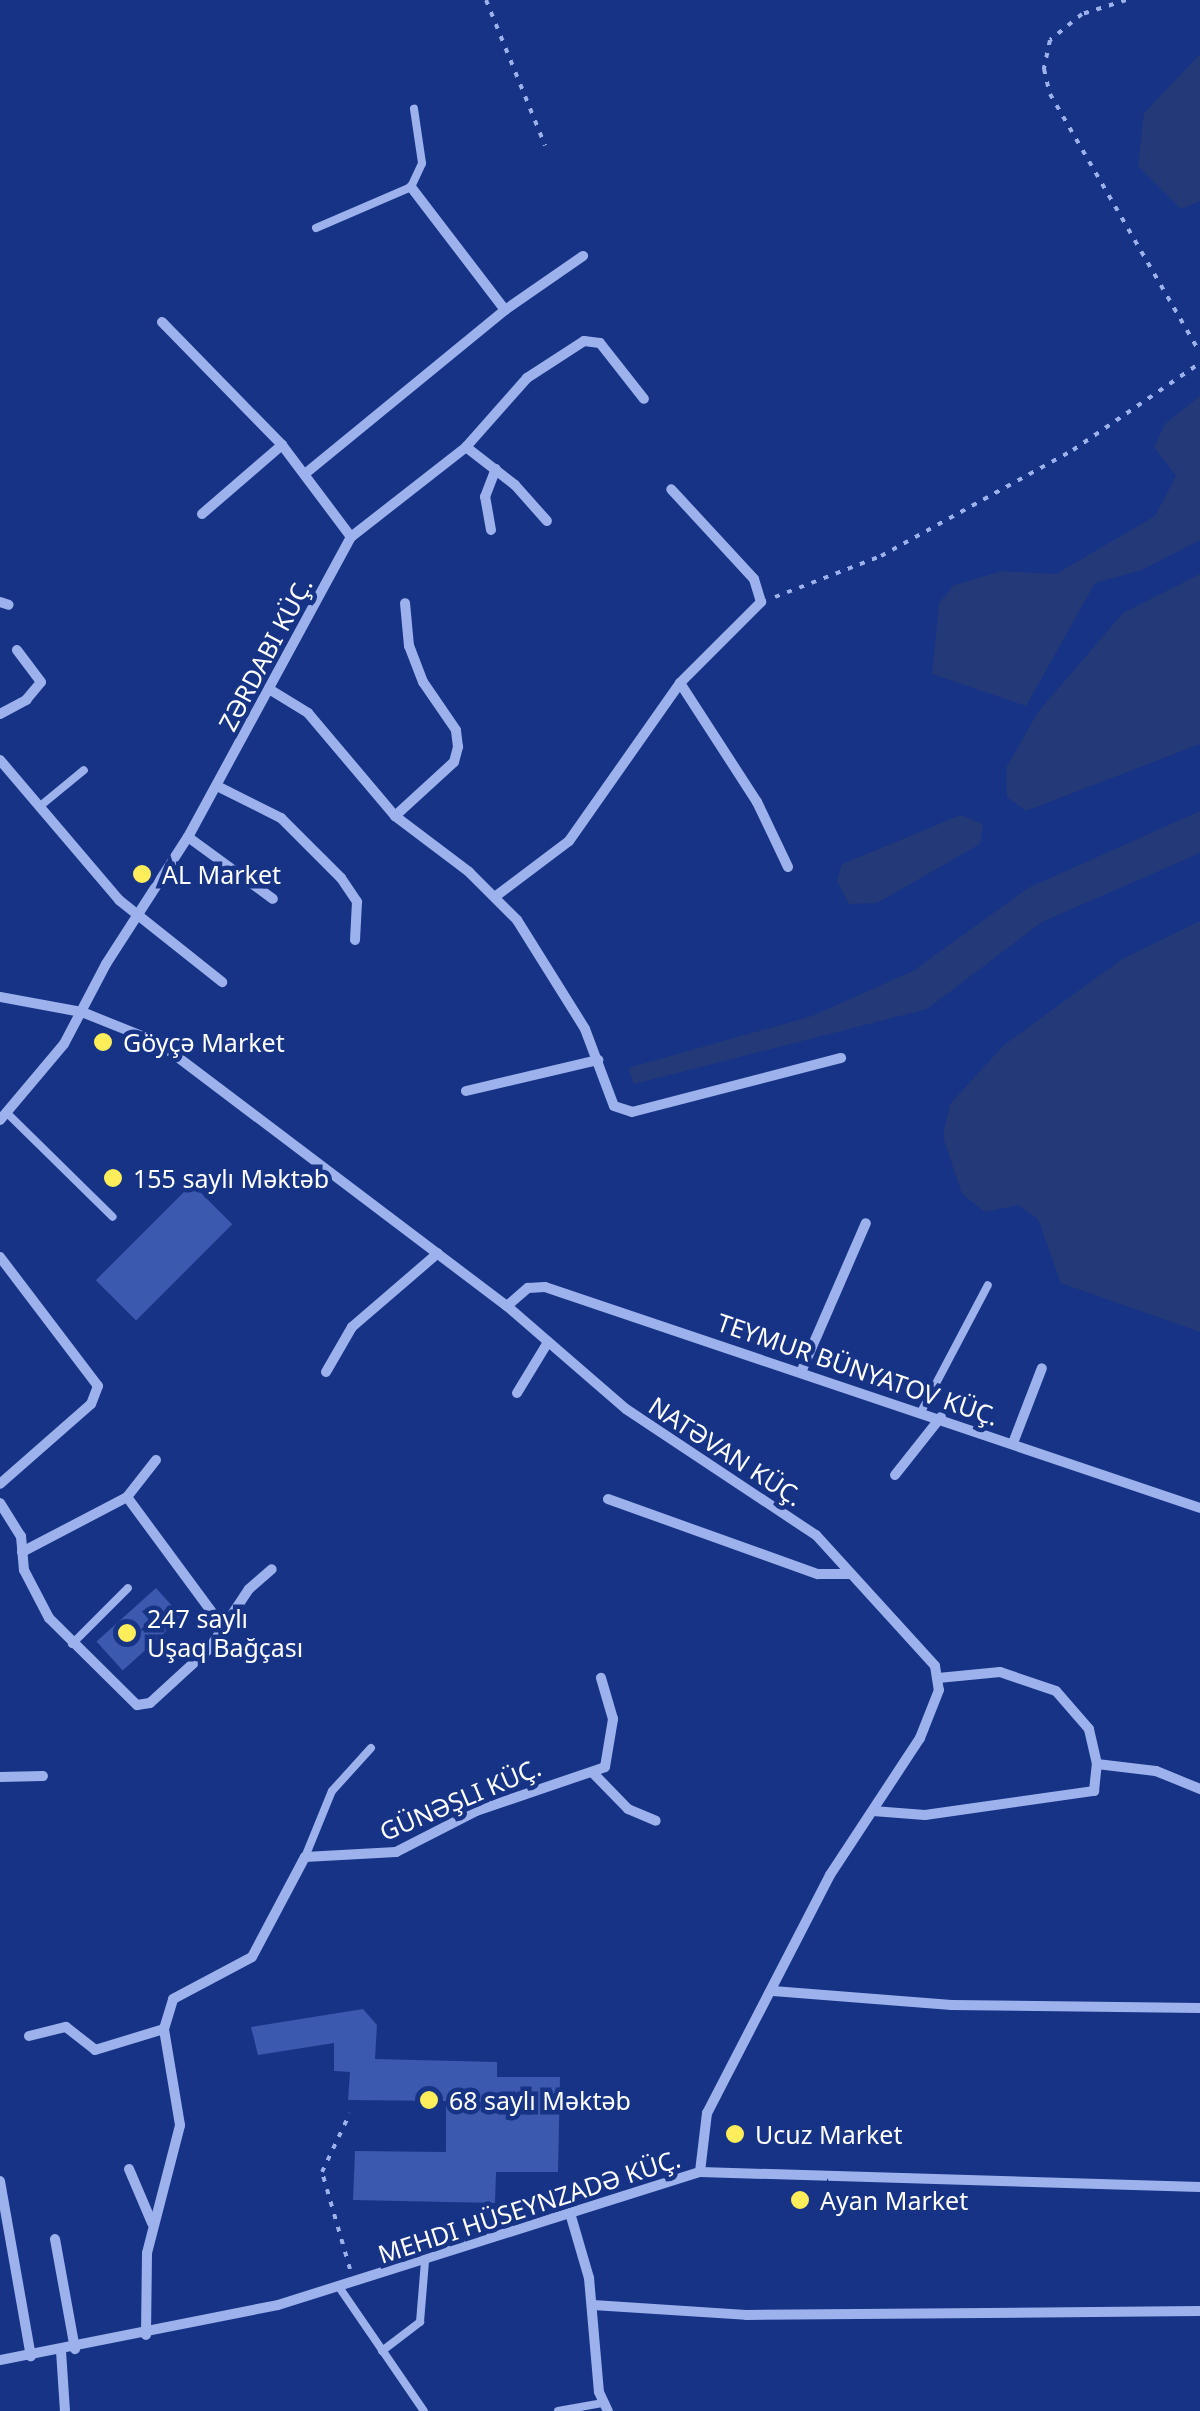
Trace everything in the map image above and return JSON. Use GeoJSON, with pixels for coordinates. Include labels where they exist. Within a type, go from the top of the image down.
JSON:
{"type":"FeatureCollection","features":[{"type":"Feature","properties":{"kind":"street"},"geometry":{"type":"LineString","coordinates":[[411,187],[506,310]]}},
{"type":"Feature","properties":{"kind":"street"},"geometry":{"type":"LineString","coordinates":[[306,473],[506,310],[584,256]]}},
{"type":"Feature","properties":{"kind":"street"},"geometry":{"type":"LineString","coordinates":[[162,322],[192,361],[282,445],[351,537]]}},
{"type":"Feature","properties":{"kind":"street","name":"ZƏRDABI KÜÇ."},"geometry":{"type":"LineString","coordinates":[[3,1116],[54,1058],[188,837],[351,537],[466,447],[527,378],[592,339],[644,399]]}},
{"type":"Feature","properties":{"kind":"street"},"geometry":{"type":"LineString","coordinates":[[202,514],[282,445]]}},
{"type":"Feature","properties":{"kind":"street"},"geometry":{"type":"LineString","coordinates":[[466,447],[496,469],[547,521]]}},
{"type":"Feature","properties":{"kind":"street"},"geometry":{"type":"LineString","coordinates":[[491,530],[485,497],[496,469]]}},
{"type":"Feature","properties":{"kind":"street"},"geometry":{"type":"LineString","coordinates":[[496,896],[568,841],[680,684],[761,602],[754,579],[672,488]]}},
{"type":"Feature","properties":{"kind":"street"},"geometry":{"type":"LineString","coordinates":[[395,816],[454,762],[458,747],[456,730],[423,682],[409,646],[405,603]]}},
{"type":"Feature","properties":{"kind":"street"},"geometry":{"type":"LineString","coordinates":[[0,714],[26,700],[40,682],[17,650]]}},
{"type":"Feature","properties":{"kind":"street"},"geometry":{"type":"LineString","coordinates":[[680,684],[758,802],[788,867]]}},
{"type":"Feature","properties":{"kind":"street"},"geometry":{"type":"LineString","coordinates":[[269,689],[308,713],[395,816],[496,896],[566,993],[598,1060],[614,1106],[632,1112],[840,1058]]}},
{"type":"Feature","properties":{"kind":"street"},"geometry":{"type":"LineString","coordinates":[[0,760],[138,917],[222,982]]}},
{"type":"Feature","properties":{"kind":"street"},"geometry":{"type":"LineString","coordinates":[[217,786],[280,818],[340,878],[357,902],[355,940]]}},
{"type":"Feature","properties":{"kind":"street"},"geometry":{"type":"LineString","coordinates":[[188,837],[274,899]]}},
{"type":"Feature","properties":{"kind":"street","name":"NATƏVAN KÜÇ."},"geometry":{"type":"LineString","coordinates":[[0,998],[82,1012],[159,1044],[507,1306],[671,1444],[709,1460],[816,1535],[928,1655],[938,1678]]}},
{"type":"Feature","properties":{"kind":"street"},"geometry":{"type":"LineString","coordinates":[[466,1091],[598,1060]]}},
{"type":"Feature","properties":{"kind":"street"},"geometry":{"type":"LineString","coordinates":[[802,1370],[866,1222]]}},
{"type":"Feature","properties":{"kind":"street"},"geometry":{"type":"LineString","coordinates":[[326,1372],[352,1327],[438,1253]]}},
{"type":"Feature","properties":{"kind":"street"},"geometry":{"type":"LineString","coordinates":[[0,1257],[98,1386],[91,1404],[0,1484]]}},
{"type":"Feature","properties":{"kind":"street","name":"TEYMUR BÜNYATOV KÜÇ."},"geometry":{"type":"LineString","coordinates":[[507,1306],[528,1288],[545,1287],[922,1410],[1200,1508]]}},
{"type":"Feature","properties":{"kind":"street"},"geometry":{"type":"LineString","coordinates":[[517,1393],[548,1342]]}},
{"type":"Feature","properties":{"kind":"street"},"geometry":{"type":"LineString","coordinates":[[1012,1442],[1042,1368]]}},
{"type":"Feature","properties":{"kind":"street"},"geometry":{"type":"LineString","coordinates":[[895,1475],[942,1417]]}},
{"type":"Feature","properties":{"kind":"street"},"geometry":{"type":"LineString","coordinates":[[22,1552],[126,1497],[156,1460]]}},
{"type":"Feature","properties":{"kind":"street"},"geometry":{"type":"LineString","coordinates":[[126,1497],[224,1630]]}},
{"type":"Feature","properties":{"kind":"street"},"geometry":{"type":"LineString","coordinates":[[608,1498],[818,1574],[849,1574]]}},
{"type":"Feature","properties":{"kind":"street"},"geometry":{"type":"LineString","coordinates":[[0,1503],[21,1536],[33,1591],[72,1644],[137,1705],[150,1703],[224,1630],[249,1589],[272,1569]]}},
{"type":"Feature","properties":{"kind":"street"},"geometry":{"type":"LineString","coordinates":[[700,2172],[708,2113],[830,1875],[920,1738],[938,1678],[1000,1672],[1056,1691],[1089,1729],[1097,1785],[1084,1796],[925,1815],[873,1811]]}},
{"type":"Feature","properties":{"kind":"street"},"geometry":{"type":"LineString","coordinates":[[601,1678],[613,1735],[605,1767],[594,1774],[628,1808],[656,1821]]}},
{"type":"Feature","properties":{"kind":"street"},"geometry":{"type":"LineString","coordinates":[[1097,1764],[1156,1770],[1200,1788]]}},
{"type":"Feature","properties":{"kind":"street","name":"GÜNƏŞLI KÜÇ."},"geometry":{"type":"LineString","coordinates":[[305,1857],[396,1852],[546,1784],[594,1774]]}},
{"type":"Feature","properties":{"kind":"street"},"geometry":{"type":"LineString","coordinates":[[0,1777],[43,1776]]}},
{"type":"Feature","properties":{"kind":"street"},"geometry":{"type":"LineString","coordinates":[[146,2335],[143,2287],[152,2224],[180,2126],[164,2028],[173,1999],[252,1957],[305,1857]]}},
{"type":"Feature","properties":{"kind":"street"},"geometry":{"type":"LineString","coordinates":[[773,1991],[951,2005],[1200,2008]]}},
{"type":"Feature","properties":{"kind":"street"},"geometry":{"type":"LineString","coordinates":[[29,2036],[66,2027],[95,2050],[164,2028]]}},
{"type":"Feature","properties":{"kind":"street"},"geometry":{"type":"LineString","coordinates":[[129,2170],[152,2224]]}},
{"type":"Feature","properties":{"kind":"street","name":"MEHDI HÜSEYNZADƏ KÜÇ."},"geometry":{"type":"LineString","coordinates":[[0,2360],[146,2335],[339,2288],[700,2172],[1200,2187]]}},
{"type":"Feature","properties":{"kind":"street"},"geometry":{"type":"LineString","coordinates":[[0,2181],[31,2356]]}},
{"type":"Feature","properties":{"kind":"street"},"geometry":{"type":"LineString","coordinates":[[570,2213],[593,2306],[605,2407]]}},
{"type":"Feature","properties":{"kind":"street"},"geometry":{"type":"LineString","coordinates":[[55,2239],[75,2348]]}},
{"type":"Feature","properties":{"kind":"street"},"geometry":{"type":"LineString","coordinates":[[593,2306],[746,2316],[1200,2311]]}},
{"type":"Feature","properties":{"kind":"street"},"geometry":{"type":"LineString","coordinates":[[61,2351],[65,2411]]}},
{"type":"Feature","properties":{"kind":"lane"},"geometry":{"type":"LineString","coordinates":[[316,228],[411,187],[422,163],[414,109]]}},
{"type":"Feature","properties":{"kind":"lane"},"geometry":{"type":"LineString","coordinates":[[39,807],[84,770]]}},
{"type":"Feature","properties":{"kind":"lane"},"geometry":{"type":"LineString","coordinates":[[3,1116],[113,1216]]}},
{"type":"Feature","properties":{"kind":"lane"},"geometry":{"type":"LineString","coordinates":[[922,1410],[988,1286]]}},
{"type":"Feature","properties":{"kind":"lane"},"geometry":{"type":"LineString","coordinates":[[72,1644],[128,1588]]}},
{"type":"Feature","properties":{"kind":"lane"},"geometry":{"type":"LineString","coordinates":[[305,1857],[332,1792],[371,1748]]}},
{"type":"Feature","properties":{"kind":"lane"},"geometry":{"type":"LineString","coordinates":[[382,2351],[420,2322],[425,2262]]}},
{"type":"Feature","properties":{"kind":"lane"},"geometry":{"type":"LineString","coordinates":[[339,2288],[424,2411]]}},
{"type":"Feature","properties":{"kind":"lane"},"geometry":{"type":"LineString","coordinates":[[558,2411],[605,2407]]}},
{"type":"Feature","properties":{"kind":"path"},"geometry":{"type":"LineString","coordinates":[[486,0],[544,145]]}},
{"type":"Feature","properties":{"kind":"path"},"geometry":{"type":"LineString","coordinates":[[1126,0],[1082,14],[1050,40],[1044,69],[1050,94],[1200,353]]}},
{"type":"Feature","properties":{"kind":"path"},"geometry":{"type":"LineString","coordinates":[[761,602],[899,546],[1073,450],[1200,363]]}},
{"type":"Feature","properties":{"kind":"path"},"geometry":{"type":"LineString","coordinates":[[350,2113],[322,2172],[354,2283]]}},
{"type":"Feature","properties":{"kind":"water"},"geometry":{"type":"Polygon","coordinates":[[[1200,54],[1200,201],[1181,209],[1138,166],[1144,113],[1200,54]]]}},
{"type":"Feature","properties":{"kind":"water"},"geometry":{"type":"Polygon","coordinates":[[[1200,396],[1200,540],[1142,570],[1095,583],[1026,706],[932,674],[939,603],[954,585],[1002,571],[1056,574],[1155,516],[1176,476],[1154,447],[1165,424],[1200,396]]]}},
{"type":"Feature","properties":{"kind":"water"},"geometry":{"type":"Polygon","coordinates":[[[1200,574],[1200,744],[1026,811],[1007,797],[1006,768],[1038,712],[1123,613],[1200,574]]]}},
{"type":"Feature","properties":{"kind":"water"},"geometry":{"type":"Polygon","coordinates":[[[1200,811],[1200,853],[1042,922],[927,1009],[634,1084],[628,1068],[812,1016],[913,971],[1028,888],[1200,811]]]}},
{"type":"Feature","properties":{"kind":"water"},"geometry":{"type":"Polygon","coordinates":[[[961,815],[983,824],[980,844],[877,903],[849,904],[837,881],[842,864],[961,815]]]}},
{"type":"Feature","properties":{"kind":"water"},"geometry":{"type":"Polygon","coordinates":[[[1200,921],[1200,1332],[1061,1283],[1038,1219],[1018,1205],[985,1212],[962,1194],[943,1137],[950,1104],[1004,1045],[1122,959],[1200,921]]]}},
{"type":"Feature","properties":{"kind":"building"},"geometry":{"type":"Polygon","coordinates":[[[192,1184],[232,1224],[136,1320],[96,1280],[192,1184]]]}},
{"type":"Feature","properties":{"kind":"building"},"geometry":{"type":"Polygon","coordinates":[[[156,1588],[182,1617],[123,1671],[97,1642],[156,1588]]]}},
{"type":"Feature","properties":{"kind":"building"},"geometry":{"type":"Polygon","coordinates":[[[363,2009],[377,2025],[375,2059],[497,2062],[497,2077],[560,2077],[558,2172],[496,2172],[495,2203],[353,2200],[355,2151],[446,2152],[446,2101],[348,2100],[350,2072],[334,2071],[334,2043],[258,2055],[251,2027],[363,2009]]]}},
{"type":"Feature","properties":{"kind":"place","name":"AL Market"},"geometry":{"type":"Point","coordinates":[142,874]}},
{"type":"Feature","properties":{"kind":"place","name":"Göyçə Market"},"geometry":{"type":"Point","coordinates":[103,1042]}},
{"type":"Feature","properties":{"kind":"place","name":"155 saylı Məktəb"},"geometry":{"type":"Point","coordinates":[113,1178]}},
{"type":"Feature","properties":{"kind":"place","name":"247 saylı Uşaq Bağçası"},"geometry":{"type":"Point","coordinates":[127,1633]}},
{"type":"Feature","properties":{"kind":"place","name":"68 saylı Məktəb"},"geometry":{"type":"Point","coordinates":[429,2100]}},
{"type":"Feature","properties":{"kind":"place","name":"Ucuz Market"},"geometry":{"type":"Point","coordinates":[735,2134]}},
{"type":"Feature","properties":{"kind":"place","name":"Ayan Market"},"geometry":{"type":"Point","coordinates":[800,2200]}}]}
